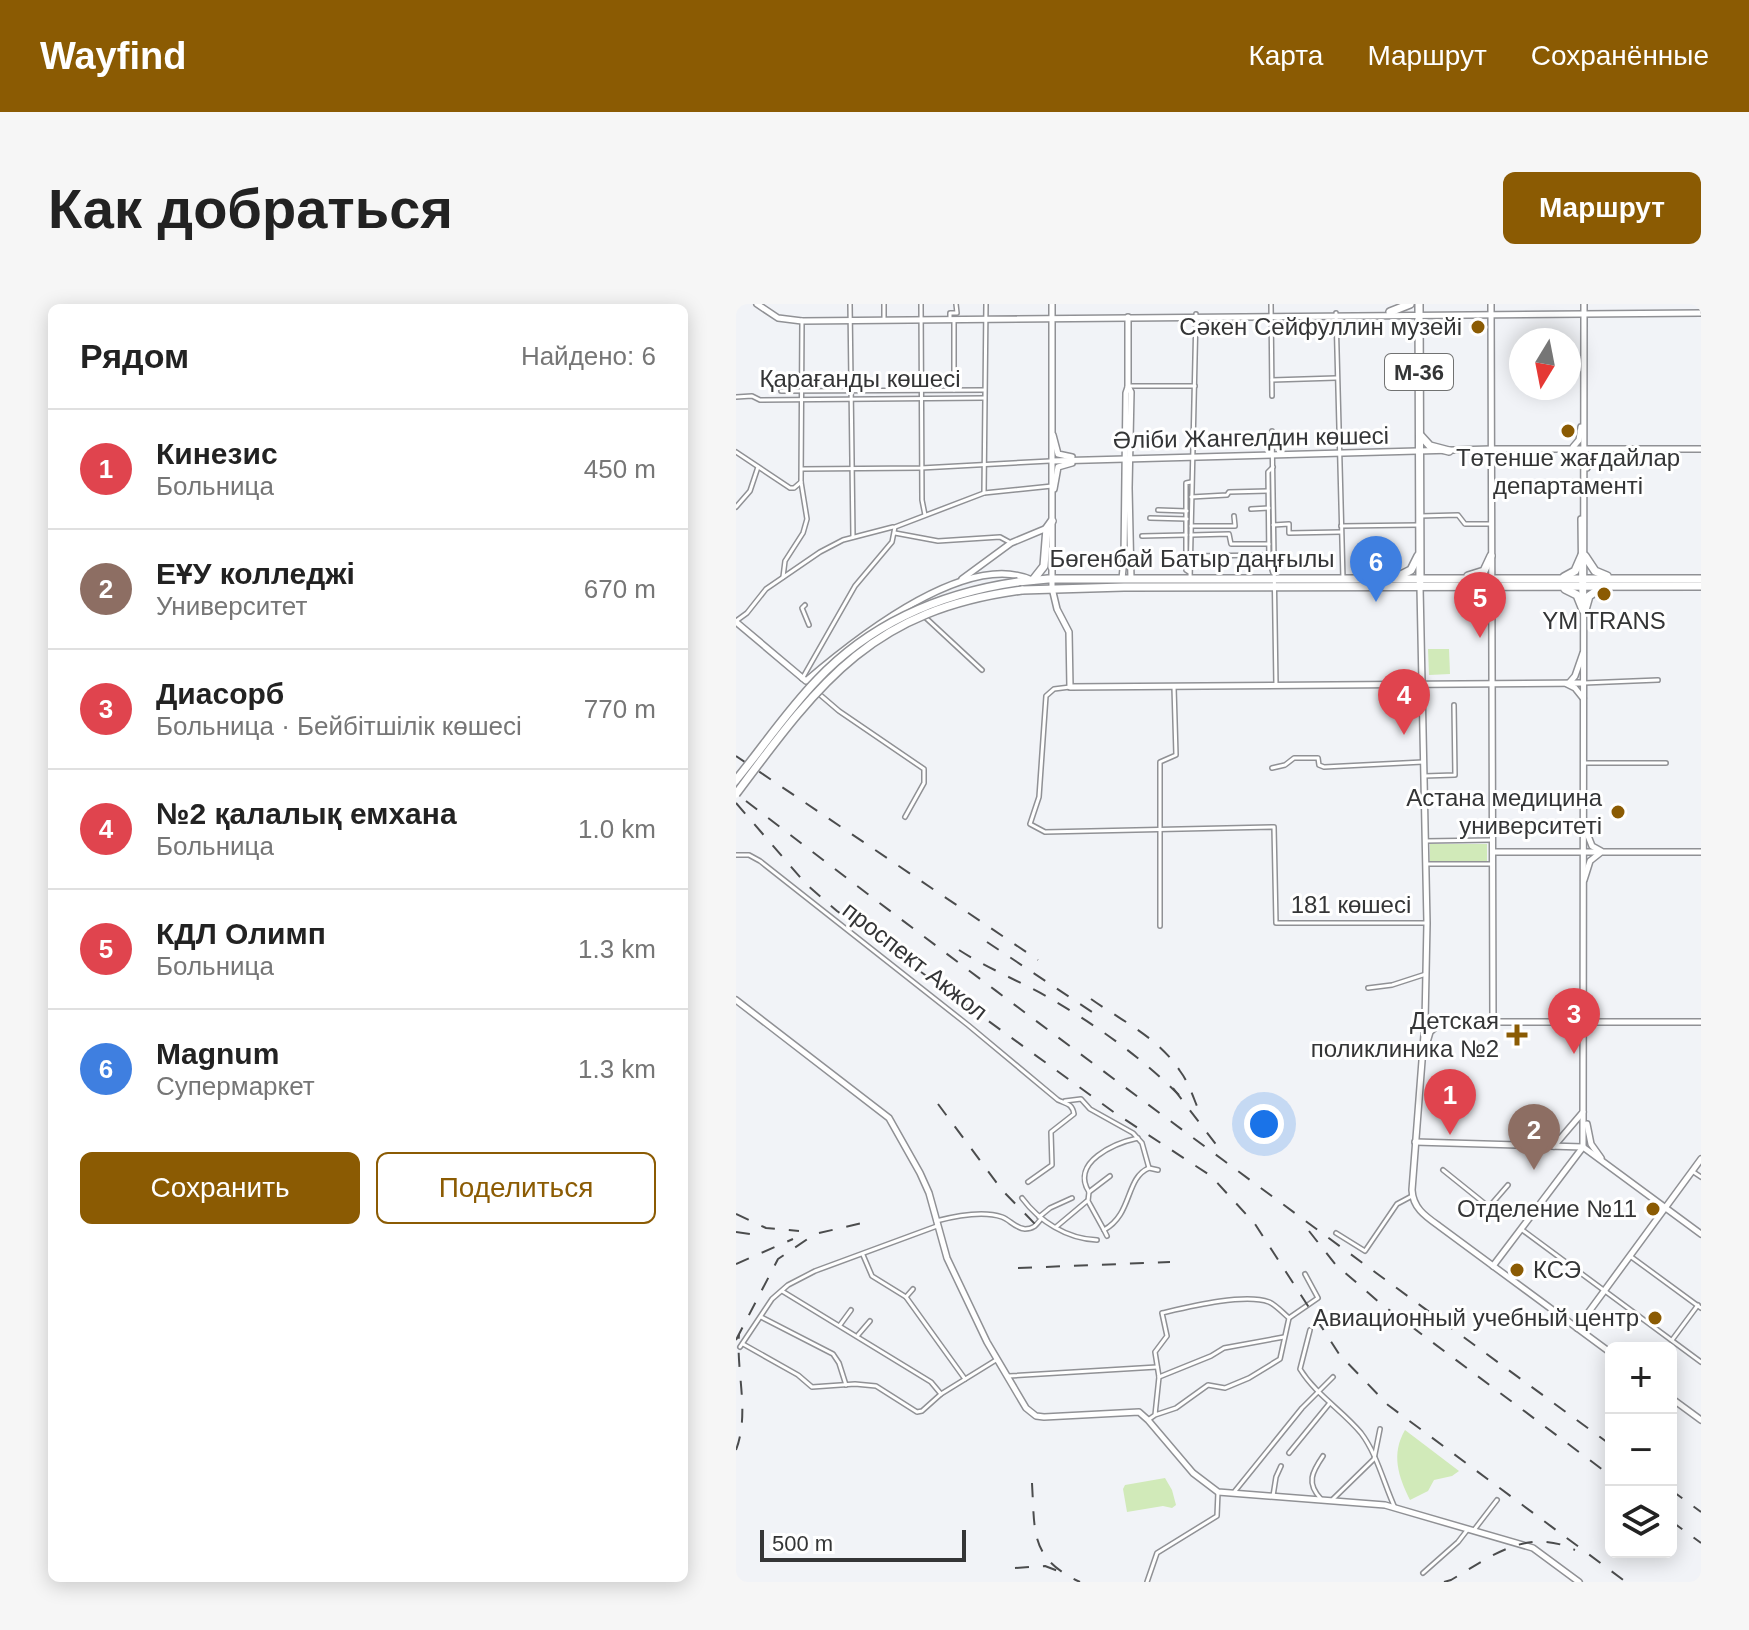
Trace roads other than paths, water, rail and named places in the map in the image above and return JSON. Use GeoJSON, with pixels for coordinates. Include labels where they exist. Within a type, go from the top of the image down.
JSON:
{"type":"FeatureCollection","features":[{"type":"Feature","properties":{"kind":"main road"},"geometry":{"type":"LineString","coordinates":[[759,304],[782,317],[802,320],[1336,314],[1419,310]]}},
{"type":"Feature","properties":{"kind":"main road"},"geometry":{"type":"LineString","coordinates":[[736,622],[804,680],[893,615],[955,584],[977,575],[992,574],[1033,580],[1044,566],[1052,494],[1052,304]]}},
{"type":"Feature","properties":{"kind":"main road"},"geometry":{"type":"LineString","coordinates":[[1390,312],[1410,304]]}},
{"type":"Feature","properties":{"kind":"main road"},"geometry":{"type":"LineString","coordinates":[[1336,314],[1583,309],[1701,312]]}},
{"type":"Feature","properties":{"kind":"main road"},"geometry":{"type":"LineString","coordinates":[[1493,1266],[1583,1147],[1583,309]]}},
{"type":"Feature","properties":{"kind":"main road","name":"M-36"},"geometry":{"type":"LineString","coordinates":[[1419,310],[1421,582]]}},
{"type":"Feature","properties":{"kind":"main road"},"geometry":{"type":"LineString","coordinates":[[1491,310],[1493,1022]]}},
{"type":"Feature","properties":{"kind":"main road"},"geometry":{"type":"LineString","coordinates":[[1128,317],[1128,386],[1131,392],[1127,558],[1131,579]]}},
{"type":"Feature","properties":{"kind":"main road"},"geometry":{"type":"LineString","coordinates":[[850,320],[920,319]]}},
{"type":"Feature","properties":{"kind":"main road"},"geometry":{"type":"LineString","coordinates":[[1052,429],[1058,454],[1089,459]]}},
{"type":"Feature","properties":{"kind":"main road"},"geometry":{"type":"LineString","coordinates":[[1569,449],[1576,445],[1583,430]]}},
{"type":"Feature","properties":{"kind":"main road"},"geometry":{"type":"LineString","coordinates":[[1583,430],[1597,449],[1591,455],[1585,473]]}},
{"type":"Feature","properties":{"kind":"main road"},"geometry":{"type":"LineString","coordinates":[[1418,433],[1430,446],[1449,451]]}},
{"type":"Feature","properties":{"kind":"main road","name":"Әліби Жангелдин көшесі"},"geometry":{"type":"LineString","coordinates":[[1052,461],[1491,449],[1701,449]]}},
{"type":"Feature","properties":{"kind":"main road"},"geometry":{"type":"LineString","coordinates":[[1556,583],[1575,571],[1584,556],[1583,449]]}},
{"type":"Feature","properties":{"kind":"main road"},"geometry":{"type":"LineString","coordinates":[[1052,494],[1058,467],[1089,459]]}},
{"type":"Feature","properties":{"kind":"main road"},"geometry":{"type":"LineString","coordinates":[[955,584],[1011,543],[1049,525]]}},
{"type":"Feature","properties":{"kind":"main road"},"geometry":{"type":"LineString","coordinates":[[1049,525],[1055,604],[1069,632],[1070,687],[1584,683]]}},
{"type":"Feature","properties":{"kind":"main road"},"geometry":{"type":"LineString","coordinates":[[1386,579],[1407,573],[1419,554]]}},
{"type":"Feature","properties":{"kind":"main road"},"geometry":{"type":"LineString","coordinates":[[1459,579],[1484,571],[1491,556]]}},
{"type":"Feature","properties":{"kind":"main road"},"geometry":{"type":"LineString","coordinates":[[1584,556],[1600,574],[1625,579]]}},
{"type":"Feature","properties":{"kind":"main road"},"geometry":{"type":"LineString","coordinates":[[1122,579],[1127,558]]}},
{"type":"Feature","properties":{"kind":"main road","name":"Бөгенбай Батыр даңғылы"},"geometry":{"type":"LineString","coordinates":[[1020,586],[1190,576],[1491,583],[1701,579]]}},
{"type":"Feature","properties":{"kind":"main road","name":"Бөгенбай Батыр даңғылы"},"geometry":{"type":"LineString","coordinates":[[1020,586],[1033,580],[1052,583],[1343,579],[1421,582],[1459,579],[1491,583]]}},
{"type":"Feature","properties":{"kind":"main road"},"geometry":{"type":"LineString","coordinates":[[1421,582],[1427,923],[1425,1022],[1412,1198],[1422,1213],[1605,1349]]}},
{"type":"Feature","properties":{"kind":"main road"},"geometry":{"type":"LineString","coordinates":[[1556,583],[1574,592],[1584,613]]}},
{"type":"Feature","properties":{"kind":"main road","name":"Бөгенбай Батыр даңғылы"},"geometry":{"type":"LineString","coordinates":[[1584,583],[1606,587],[1701,586]]}},
{"type":"Feature","properties":{"kind":"main road"},"geometry":{"type":"LineString","coordinates":[[736,780],[812,685],[875,631],[948,597],[993,586],[1020,586]]}},
{"type":"Feature","properties":{"kind":"main road"},"geometry":{"type":"LineString","coordinates":[[736,794],[819,688],[844,663],[895,628],[950,605],[1020,586]]}},
{"type":"Feature","properties":{"kind":"main road"},"geometry":{"type":"LineString","coordinates":[[1584,613],[1592,592],[1606,587]]}},
{"type":"Feature","properties":{"kind":"main road"},"geometry":{"type":"LineString","coordinates":[[1566,683],[1575,676],[1584,652]]}},
{"type":"Feature","properties":{"kind":"main road"},"geometry":{"type":"LineString","coordinates":[[1479,684],[1492,670]]}},
{"type":"Feature","properties":{"kind":"main road"},"geometry":{"type":"LineString","coordinates":[[1566,683],[1584,699]]}},
{"type":"Feature","properties":{"kind":"main road"},"geometry":{"type":"LineString","coordinates":[[1584,824],[1592,846],[1610,853]]}},
{"type":"Feature","properties":{"kind":"main road"},"geometry":{"type":"LineString","coordinates":[[1493,852],[1701,852]]}},
{"type":"Feature","properties":{"kind":"main road"},"geometry":{"type":"LineString","coordinates":[[1583,881],[1590,861],[1601,852]]}},
{"type":"Feature","properties":{"kind":"main road"},"geometry":{"type":"LineString","coordinates":[[736,1000],[850,1090],[884,1112],[900,1133],[920,1173],[948,1261],[1005,1376],[1026,1408],[1036,1416],[1142,1414],[1193,1473],[1218,1492],[1333,1499],[1395,1508],[1533,1548],[1579,1582]]}},
{"type":"Feature","properties":{"kind":"main road"},"geometry":{"type":"LineString","coordinates":[[1425,1022],[1701,1022]]}},
{"type":"Feature","properties":{"kind":"main road"},"geometry":{"type":"LineString","coordinates":[[1422,1058],[1432,1029],[1448,1023]]}},
{"type":"Feature","properties":{"kind":"main road"},"geometry":{"type":"LineString","coordinates":[[1554,1146],[1584,1111]]}},
{"type":"Feature","properties":{"kind":"main road"},"geometry":{"type":"LineString","coordinates":[[1584,1111],[1591,1144],[1604,1162]]}},
{"type":"Feature","properties":{"kind":"main road"},"geometry":{"type":"LineString","coordinates":[[1415,1142],[1583,1147],[1701,1234]]}},
{"type":"Feature","properties":{"kind":"main road"},"geometry":{"type":"LineString","coordinates":[[1554,1146],[1564,1147],[1569,1154],[1562,1173]]}},
{"type":"Feature","properties":{"kind":"main road"},"geometry":{"type":"LineString","coordinates":[[1577,1328],[1701,1159]]}},
{"type":"Feature","properties":{"kind":"main road"},"geometry":{"type":"LineString","coordinates":[[1677,1402],[1701,1420]]}},
{"type":"Feature","properties":{"kind":"street"},"geometry":{"type":"LineString","coordinates":[[850,304],[853,537]]}},
{"type":"Feature","properties":{"kind":"street"},"geometry":{"type":"LineString","coordinates":[[884,304],[884,319]]}},
{"type":"Feature","properties":{"kind":"street"},"geometry":{"type":"LineString","coordinates":[[921,304],[921,468],[925,515]]}},
{"type":"Feature","properties":{"kind":"street"},"geometry":{"type":"LineString","coordinates":[[954,390],[950,313],[957,313],[956,304]]}},
{"type":"Feature","properties":{"kind":"street"},"geometry":{"type":"LineString","coordinates":[[984,493],[986,304]]}},
{"type":"Feature","properties":{"kind":"street"},"geometry":{"type":"LineString","coordinates":[[1271,304],[1272,396]]}},
{"type":"Feature","properties":{"kind":"street"},"geometry":{"type":"LineString","coordinates":[[1336,314],[1343,579]]}},
{"type":"Feature","properties":{"kind":"street"},"geometry":{"type":"LineString","coordinates":[[1190,576],[1186,570],[1196,316]]}},
{"type":"Feature","properties":{"kind":"street"},"geometry":{"type":"LineString","coordinates":[[783,577],[785,561],[806,525],[801,482],[802,320]]}},
{"type":"Feature","properties":{"kind":"street"},"geometry":{"type":"LineString","coordinates":[[1272,380],[1337,378]]}},
{"type":"Feature","properties":{"kind":"street"},"geometry":{"type":"LineString","coordinates":[[1128,386],[1195,386]]}},
{"type":"Feature","properties":{"kind":"street","name":"Қарағанды көшесі"},"geometry":{"type":"LineString","coordinates":[[781,391],[984,390]]}},
{"type":"Feature","properties":{"kind":"street","name":"Қарағанды көшесі"},"geometry":{"type":"LineString","coordinates":[[736,397],[752,396],[760,400],[984,398]]}},
{"type":"Feature","properties":{"kind":"street"},"geometry":{"type":"LineString","coordinates":[[1272,431],[1269,555],[1274,580]]}},
{"type":"Feature","properties":{"kind":"street"},"geometry":{"type":"LineString","coordinates":[[736,452],[792,489],[801,482]]}},
{"type":"Feature","properties":{"kind":"street","name":"Әліби Жангелдин көшесі"},"geometry":{"type":"LineString","coordinates":[[802,469],[921,468],[1052,461]]}},
{"type":"Feature","properties":{"kind":"street"},"geometry":{"type":"LineString","coordinates":[[736,507],[750,491],[758,467]]}},
{"type":"Feature","properties":{"kind":"street"},"geometry":{"type":"LineString","coordinates":[[1273,467],[1268,472],[1268,491],[1273,525],[1276,685]]}},
{"type":"Feature","properties":{"kind":"street"},"geometry":{"type":"LineString","coordinates":[[1190,576],[1188,535],[1191,526],[1186,483],[1191,482]]}},
{"type":"Feature","properties":{"kind":"street"},"geometry":{"type":"LineString","coordinates":[[736,622],[766,589],[820,552],[853,537],[895,527],[984,493],[1052,486]]}},
{"type":"Feature","properties":{"kind":"street"},"geometry":{"type":"LineString","coordinates":[[1191,497],[1268,491]]}},
{"type":"Feature","properties":{"kind":"street"},"geometry":{"type":"LineString","coordinates":[[1251,509],[1271,508]]}},
{"type":"Feature","properties":{"kind":"street"},"geometry":{"type":"LineString","coordinates":[[1158,510],[1187,511]]}},
{"type":"Feature","properties":{"kind":"street"},"geometry":{"type":"LineString","coordinates":[[1273,525],[1289,524],[1289,533],[1458,515],[1465,524],[1491,524]]}},
{"type":"Feature","properties":{"kind":"street"},"geometry":{"type":"LineString","coordinates":[[1191,526],[1235,526],[1234,516]]}},
{"type":"Feature","properties":{"kind":"street"},"geometry":{"type":"LineString","coordinates":[[1150,518],[1189,520]]}},
{"type":"Feature","properties":{"kind":"street"},"geometry":{"type":"LineString","coordinates":[[895,527],[887,549],[855,586],[804,680],[848,718],[924,769],[924,783],[905,817]]}},
{"type":"Feature","properties":{"kind":"street"},"geometry":{"type":"LineString","coordinates":[[895,533],[938,541],[1000,537],[1011,543]]}},
{"type":"Feature","properties":{"kind":"street"},"geometry":{"type":"LineString","coordinates":[[1142,536],[1229,534],[1231,544],[1269,544]]}},
{"type":"Feature","properties":{"kind":"street"},"geometry":{"type":"LineString","coordinates":[[1190,556],[1269,555]]}},
{"type":"Feature","properties":{"kind":"street"},"geometry":{"type":"LineString","coordinates":[[805,605],[802,608],[809,625]]}},
{"type":"Feature","properties":{"kind":"street"},"geometry":{"type":"LineString","coordinates":[[913,605],[982,670]]}},
{"type":"Feature","properties":{"kind":"street"},"geometry":{"type":"LineString","coordinates":[[1584,683],[1658,680]]}},
{"type":"Feature","properties":{"kind":"street"},"geometry":{"type":"LineString","coordinates":[[1070,687],[1053,689],[1046,696],[1039,797],[1030,824],[1045,832],[1160,828]]}},
{"type":"Feature","properties":{"kind":"street"},"geometry":{"type":"LineString","coordinates":[[1160,926],[1160,762],[1176,755],[1174,687]]}},
{"type":"Feature","properties":{"kind":"street"},"geometry":{"type":"LineString","coordinates":[[1424,776],[1455,775],[1454,705]]}},
{"type":"Feature","properties":{"kind":"street"},"geometry":{"type":"LineString","coordinates":[[1272,768],[1285,765],[1294,758],[1318,758],[1319,765],[1324,767],[1423,762]]}},
{"type":"Feature","properties":{"kind":"street"},"geometry":{"type":"LineString","coordinates":[[1584,763],[1666,763]]}},
{"type":"Feature","properties":{"kind":"street","name":"181 көшесі"},"geometry":{"type":"LineString","coordinates":[[1160,828],[1274,827],[1276,923],[1427,923]]}},
{"type":"Feature","properties":{"kind":"street"},"geometry":{"type":"LineString","coordinates":[[1425,841],[1492,840]]}},
{"type":"Feature","properties":{"kind":"street","name":"проспект Акжол"},"geometry":{"type":"LineString","coordinates":[[736,855],[749,855],[760,861],[1058,1100],[1081,1099],[1090,1109],[1117,1122],[1139,1138]]}},
{"type":"Feature","properties":{"kind":"street"},"geometry":{"type":"LineString","coordinates":[[1426,864],[1492,864]]}},
{"type":"Feature","properties":{"kind":"street"},"geometry":{"type":"LineString","coordinates":[[1368,988],[1392,985],[1426,974]]}},
{"type":"Feature","properties":{"kind":"street"},"geometry":{"type":"LineString","coordinates":[[1028,1182],[1052,1165],[1051,1132],[1074,1114],[1067,1102]]}},
{"type":"Feature","properties":{"kind":"street"},"geometry":{"type":"LineString","coordinates":[[1107,1236],[1088,1201],[1089,1192],[1084,1176],[1089,1162],[1113,1146],[1139,1138],[1149,1168]]}},
{"type":"Feature","properties":{"kind":"street"},"geometry":{"type":"LineString","coordinates":[[1104,1230],[1122,1215],[1131,1188],[1142,1171],[1149,1168],[1158,1170]]}},
{"type":"Feature","properties":{"kind":"street"},"geometry":{"type":"LineString","coordinates":[[1443,1170],[1489,1207],[1508,1185]]}},
{"type":"Feature","properties":{"kind":"street"},"geometry":{"type":"LineString","coordinates":[[1692,1171],[1701,1177]]}},
{"type":"Feature","properties":{"kind":"street"},"geometry":{"type":"LineString","coordinates":[[1089,1192],[1110,1176]]}},
{"type":"Feature","properties":{"kind":"street"},"geometry":{"type":"LineString","coordinates":[[1022,1198],[1040,1218],[1056,1227],[1079,1238],[1097,1240]]}},
{"type":"Feature","properties":{"kind":"street"},"geometry":{"type":"LineString","coordinates":[[996,1360],[917,1412],[876,1386],[812,1387],[798,1375],[742,1346],[782,1291],[815,1271],[936,1224],[987,1214],[1029,1229],[1050,1208],[1072,1198]]}},
{"type":"Feature","properties":{"kind":"street"},"geometry":{"type":"LineString","coordinates":[[1336,1233],[1365,1251],[1397,1204],[1412,1198]]}},
{"type":"Feature","properties":{"kind":"street"},"geometry":{"type":"LineString","coordinates":[[1056,1227],[1088,1201]]}},
{"type":"Feature","properties":{"kind":"street"},"geometry":{"type":"LineString","coordinates":[[1521,1229],[1701,1362]]}},
{"type":"Feature","properties":{"kind":"street"},"geometry":{"type":"LineString","coordinates":[[863,1254],[872,1276],[906,1297],[965,1379]]}},
{"type":"Feature","properties":{"kind":"street"},"geometry":{"type":"LineString","coordinates":[[1630,1256],[1699,1307],[1672,1340]]}},
{"type":"Feature","properties":{"kind":"street"},"geometry":{"type":"LineString","coordinates":[[1148,1420],[1176,1408],[1208,1385],[1225,1388],[1270,1367],[1281,1357],[1289,1318],[1318,1298],[1305,1274]]}},
{"type":"Feature","properties":{"kind":"street"},"geometry":{"type":"LineString","coordinates":[[906,1297],[913,1289]]}},
{"type":"Feature","properties":{"kind":"street"},"geometry":{"type":"LineString","coordinates":[[782,1291],[931,1382],[941,1394]]}},
{"type":"Feature","properties":{"kind":"street"},"geometry":{"type":"LineString","coordinates":[[1155,1415],[1159,1377],[1155,1352],[1167,1336],[1162,1313],[1211,1303],[1251,1300],[1269,1302],[1289,1318]]}},
{"type":"Feature","properties":{"kind":"street"},"geometry":{"type":"LineString","coordinates":[[840,1325],[851,1310]]}},
{"type":"Feature","properties":{"kind":"street"},"geometry":{"type":"LineString","coordinates":[[761,1317],[833,1354],[846,1385]]}},
{"type":"Feature","properties":{"kind":"street"},"geometry":{"type":"LineString","coordinates":[[858,1335],[870,1321]]}},
{"type":"Feature","properties":{"kind":"street"},"geometry":{"type":"LineString","coordinates":[[1310,1330],[1300,1369],[1317,1393],[1360,1432],[1395,1508]]}},
{"type":"Feature","properties":{"kind":"street"},"geometry":{"type":"LineString","coordinates":[[1159,1377],[1224,1348],[1285,1337]]}},
{"type":"Feature","properties":{"kind":"street"},"geometry":{"type":"LineString","coordinates":[[1005,1376],[1157,1367]]}},
{"type":"Feature","properties":{"kind":"street"},"geometry":{"type":"LineString","coordinates":[[1233,1494],[1302,1408],[1333,1377]]}},
{"type":"Feature","properties":{"kind":"street"},"geometry":{"type":"LineString","coordinates":[[1289,1453],[1329,1404]]}},
{"type":"Feature","properties":{"kind":"street"},"geometry":{"type":"LineString","coordinates":[[1333,1499],[1374,1459],[1380,1429]]}},
{"type":"Feature","properties":{"kind":"street"},"geometry":{"type":"LineString","coordinates":[[1321,1499],[1312,1489],[1312,1473],[1323,1456]]}},
{"type":"Feature","properties":{"kind":"street"},"geometry":{"type":"LineString","coordinates":[[1273,1496],[1281,1466]]}},
{"type":"Feature","properties":{"kind":"street"},"geometry":{"type":"LineString","coordinates":[[1147,1582],[1157,1553],[1217,1516],[1218,1492]]}},
{"type":"Feature","properties":{"kind":"street"},"geometry":{"type":"LineString","coordinates":[[1423,1573],[1471,1530],[1497,1500]]}},
{"type":"Feature","properties":{"kind":"railway"},"geometry":{"type":"LineString","coordinates":[[736,756],[1038,960]]}},
{"type":"Feature","properties":{"kind":"railway"},"geometry":{"type":"LineString","coordinates":[[746,801],[1068,1045],[1605,1441]]}},
{"type":"Feature","properties":{"kind":"railway"},"geometry":{"type":"LineString","coordinates":[[736,803],[806,884],[837,911],[1115,1113],[1211,1176],[1255,1224],[1339,1354],[1388,1405],[1626,1582]]}},
{"type":"Feature","properties":{"kind":"railway"},"geometry":{"type":"LineString","coordinates":[[987,942],[1098,1016]]}},
{"type":"Feature","properties":{"kind":"railway"},"geometry":{"type":"LineString","coordinates":[[959,950],[1081,1017],[1116,1041],[1179,1095]]}},
{"type":"Feature","properties":{"kind":"railway"},"geometry":{"type":"LineString","coordinates":[[1091,999],[1162,1049],[1183,1076],[1199,1111]]}},
{"type":"Feature","properties":{"kind":"railway"},"geometry":{"type":"LineString","coordinates":[[1173,1088],[1221,1151]]}},
{"type":"Feature","properties":{"kind":"railway"},"geometry":{"type":"LineString","coordinates":[[938,1104],[1002,1190],[1035,1224]]}},
{"type":"Feature","properties":{"kind":"railway"},"geometry":{"type":"LineString","coordinates":[[736,1214],[766,1228],[799,1231]]}},
{"type":"Feature","properties":{"kind":"railway"},"geometry":{"type":"LineString","coordinates":[[736,1340],[778,1259],[815,1234],[862,1223]]}},
{"type":"Feature","properties":{"kind":"railway"},"geometry":{"type":"LineString","coordinates":[[1309,1231],[1335,1264],[1380,1303],[1605,1472]]}},
{"type":"Feature","properties":{"kind":"railway"},"geometry":{"type":"LineString","coordinates":[[736,1232],[756,1235]]}},
{"type":"Feature","properties":{"kind":"railway"},"geometry":{"type":"LineString","coordinates":[[736,1264],[793,1239]]}},
{"type":"Feature","properties":{"kind":"railway"},"geometry":{"type":"LineString","coordinates":[[1018,1268],[1170,1262]]}},
{"type":"Feature","properties":{"kind":"railway"},"geometry":{"type":"LineString","coordinates":[[736,1450],[742,1422],[739,1334]]}},
{"type":"Feature","properties":{"kind":"railway"},"geometry":{"type":"LineString","coordinates":[[1032,1483],[1038,1543],[1052,1564],[1080,1582]]}},
{"type":"Feature","properties":{"kind":"railway"},"geometry":{"type":"LineString","coordinates":[[1677,1494],[1701,1512]]}},
{"type":"Feature","properties":{"kind":"railway"},"geometry":{"type":"LineString","coordinates":[[1677,1525],[1701,1543]]}},
{"type":"Feature","properties":{"kind":"railway"},"geometry":{"type":"LineString","coordinates":[[1444,1582],[1510,1547],[1525,1543],[1558,1544],[1575,1550]]}},
{"type":"Feature","properties":{"kind":"railway"},"geometry":{"type":"LineString","coordinates":[[1015,1568],[1045,1566],[1058,1571]]}},
{"type":"Feature","properties":{"kind":"place","name":"Сәкен Сейфуллин музейі"},"geometry":{"type":"Point","coordinates":[1478,327]}},
{"type":"Feature","properties":{"kind":"place","name":"Төтенше жағдайлар департаменті"},"geometry":{"type":"Point","coordinates":[1568,431]}},
{"type":"Feature","properties":{"kind":"place","name":"YM TRANS"},"geometry":{"type":"Point","coordinates":[1604,594]}},
{"type":"Feature","properties":{"kind":"place","name":"Magnum"},"geometry":{"type":"Point","coordinates":[1376,602]}},
{"type":"Feature","properties":{"kind":"place","name":"КДЛ Олимп"},"geometry":{"type":"Point","coordinates":[1480,638]}},
{"type":"Feature","properties":{"kind":"place","name":"№2 қалалық емхана"},"geometry":{"type":"Point","coordinates":[1404,735]}},
{"type":"Feature","properties":{"kind":"place","name":"Астана медицина университеті"},"geometry":{"type":"Point","coordinates":[1618,812]}},
{"type":"Feature","properties":{"kind":"place","name":"Детская поликлиника №2"},"geometry":{"type":"Point","coordinates":[1517,1035]}},
{"type":"Feature","properties":{"kind":"place","name":"Диасорб"},"geometry":{"type":"Point","coordinates":[1574,1054]}},
{"type":"Feature","properties":{"kind":"place","name":"Кинезис"},"geometry":{"type":"Point","coordinates":[1450,1135]}},
{"type":"Feature","properties":{"kind":"place","name":"ЕҰУ колледжі"},"geometry":{"type":"Point","coordinates":[1534,1170]}},
{"type":"Feature","properties":{"kind":"place","name":"Отделение №11"},"geometry":{"type":"Point","coordinates":[1653,1209]}},
{"type":"Feature","properties":{"kind":"place","name":"КСЭ"},"geometry":{"type":"Point","coordinates":[1517,1270]}},
{"type":"Feature","properties":{"kind":"place","name":"Авиационный учебный центр"},"geometry":{"type":"Point","coordinates":[1655,1318]}}]}
